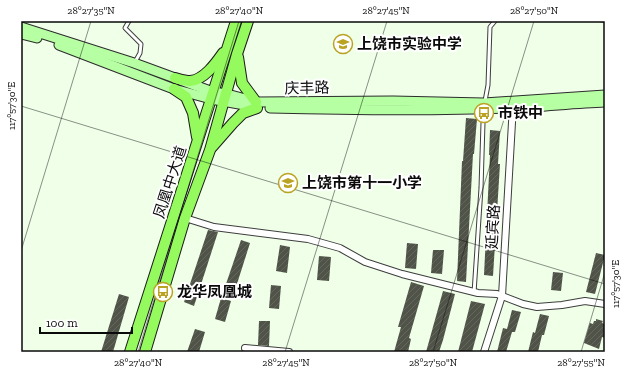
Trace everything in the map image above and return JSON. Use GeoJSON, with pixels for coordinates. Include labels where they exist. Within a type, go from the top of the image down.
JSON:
{"type":"FeatureCollection","features":[{"type":"Feature","properties":{"kind":"main road","name":"凤凰中大道"},"geometry":{"type":"LineString","coordinates":[[130,352],[236,21]]}},
{"type":"Feature","properties":{"kind":"main road","name":"凤凰中大道"},"geometry":{"type":"LineString","coordinates":[[145,352],[185,218],[210,150],[226,98],[237,54],[248,21]]}},
{"type":"Feature","properties":{"kind":"main road"},"geometry":{"type":"LineString","coordinates":[[21,27],[134,63],[175,78],[212,96]]}},
{"type":"Feature","properties":{"kind":"main road"},"geometry":{"type":"LineString","coordinates":[[21,34],[65,47],[174,89],[257,105],[366,110],[605,102]]}},
{"type":"Feature","properties":{"kind":"main road"},"geometry":{"type":"LineString","coordinates":[[175,78],[191,81],[205,75],[216,64],[229,45]]}},
{"type":"Feature","properties":{"kind":"main road"},"geometry":{"type":"LineString","coordinates":[[237,54],[242,82],[247,92],[257,105]]}},
{"type":"Feature","properties":{"kind":"main road"},"geometry":{"type":"LineString","coordinates":[[174,89],[186,97],[193,113],[198,143]]}},
{"type":"Feature","properties":{"kind":"main road","name":"庆丰路"},"geometry":{"type":"LineString","coordinates":[[257,105],[393,101],[513,104],[605,95]]}},
{"type":"Feature","properties":{"kind":"main road"},"geometry":{"type":"LineString","coordinates":[[210,150],[243,113],[257,105]]}},
{"type":"Feature","properties":{"kind":"street","name":"延宾路"},"geometry":{"type":"LineString","coordinates":[[484,352],[502,296],[513,104]]}},
{"type":"Feature","properties":{"kind":"street"},"geometry":{"type":"LineString","coordinates":[[185,218],[214,227],[308,239],[340,248],[364,262],[474,292],[497,294],[523,304],[537,307],[585,301],[605,304]]}},
{"type":"Feature","properties":{"kind":"street"},"geometry":{"type":"LineString","coordinates":[[245,348],[289,352]]}},
{"type":"Feature","properties":{"kind":"lane"},"geometry":{"type":"LineString","coordinates":[[129,21],[126,28],[141,44],[140,53],[134,63]]}},
{"type":"Feature","properties":{"kind":"lane"},"geometry":{"type":"LineString","coordinates":[[484,103],[488,85],[490,27],[495,21]]}},
{"type":"Feature","properties":{"kind":"lane"},"geometry":{"type":"LineString","coordinates":[[474,292],[481,188],[483,122]]}},
{"type":"Feature","properties":{"kind":"building"},"geometry":{"type":"Polygon","coordinates":[[[466,118],[477,119],[473,154],[466,282],[457,281],[462,161],[466,118]]]}},
{"type":"Feature","properties":{"kind":"building"},"geometry":{"type":"Polygon","coordinates":[[[490,130],[500,131],[498,164],[500,164],[493,276],[484,275],[490,130]]]}},
{"type":"Feature","properties":{"kind":"building"},"geometry":{"type":"Polygon","coordinates":[[[208,230],[218,232],[194,306],[184,302],[208,230]]]}},
{"type":"Feature","properties":{"kind":"building"},"geometry":{"type":"Polygon","coordinates":[[[241,240],[250,243],[236,287],[226,284],[241,240]]]}},
{"type":"Feature","properties":{"kind":"building"},"geometry":{"type":"Polygon","coordinates":[[[407,243],[418,244],[416,269],[405,268],[407,243]]]}},
{"type":"Feature","properties":{"kind":"building"},"geometry":{"type":"Polygon","coordinates":[[[280,245],[290,247],[287,273],[276,271],[280,245]]]}},
{"type":"Feature","properties":{"kind":"building"},"geometry":{"type":"Polygon","coordinates":[[[433,250],[444,250],[442,274],[431,273],[433,250]]]}},
{"type":"Feature","properties":{"kind":"building"},"geometry":{"type":"Polygon","coordinates":[[[596,253],[605,255],[595,294],[586,292],[596,253]]]}},
{"type":"Feature","properties":{"kind":"building"},"geometry":{"type":"Polygon","coordinates":[[[319,256],[331,257],[329,281],[317,280],[319,256]]]}},
{"type":"Feature","properties":{"kind":"building"},"geometry":{"type":"Polygon","coordinates":[[[553,272],[563,273],[561,291],[551,290],[553,272]]]}},
{"type":"Feature","properties":{"kind":"building"},"geometry":{"type":"Polygon","coordinates":[[[411,282],[424,286],[409,338],[411,339],[408,352],[394,352],[401,327],[398,327],[411,282]]]}},
{"type":"Feature","properties":{"kind":"building"},"geometry":{"type":"Polygon","coordinates":[[[271,285],[281,286],[279,309],[269,308],[271,285]]]}},
{"type":"Feature","properties":{"kind":"building"},"geometry":{"type":"Polygon","coordinates":[[[443,291],[455,294],[443,340],[439,352],[426,352],[443,291]]]}},
{"type":"Feature","properties":{"kind":"building"},"geometry":{"type":"Polygon","coordinates":[[[119,294],[129,297],[113,352],[101,352],[119,294]]]}},
{"type":"Feature","properties":{"kind":"building"},"geometry":{"type":"Polygon","coordinates":[[[221,298],[231,301],[225,322],[215,319],[221,298]]]}},
{"type":"Feature","properties":{"kind":"building"},"geometry":{"type":"Polygon","coordinates":[[[471,301],[485,304],[472,352],[458,352],[471,301]]]}},
{"type":"Feature","properties":{"kind":"building"},"geometry":{"type":"Polygon","coordinates":[[[512,310],[521,312],[515,332],[512,332],[506,352],[497,352],[503,328],[507,329],[512,310]]]}},
{"type":"Feature","properties":{"kind":"building"},"geometry":{"type":"Polygon","coordinates":[[[540,314],[549,316],[544,335],[542,335],[538,352],[528,352],[533,332],[535,333],[540,314]]]}},
{"type":"Feature","properties":{"kind":"building"},"geometry":{"type":"Polygon","coordinates":[[[596,319],[603,321],[602,323],[605,324],[605,338],[602,337],[599,349],[584,343],[590,323],[593,324],[596,319]]]}},
{"type":"Feature","properties":{"kind":"building"},"geometry":{"type":"Polygon","coordinates":[[[259,321],[270,321],[269,346],[258,345],[259,321]]]}},
{"type":"Feature","properties":{"kind":"building"},"geometry":{"type":"Polygon","coordinates":[[[195,329],[205,332],[199,352],[187,352],[195,329]]]}},
{"type":"Feature","properties":{"kind":"place","name":"上饶市实验中学"},"geometry":{"type":"Point","coordinates":[343,44]}},
{"type":"Feature","properties":{"kind":"place","name":"市铁中"},"geometry":{"type":"Point","coordinates":[484,113]}},
{"type":"Feature","properties":{"kind":"place","name":"上饶市第十一小学"},"geometry":{"type":"Point","coordinates":[288,183]}},
{"type":"Feature","properties":{"kind":"place","name":"龙华凤凰城"},"geometry":{"type":"Point","coordinates":[163,292]}}]}
